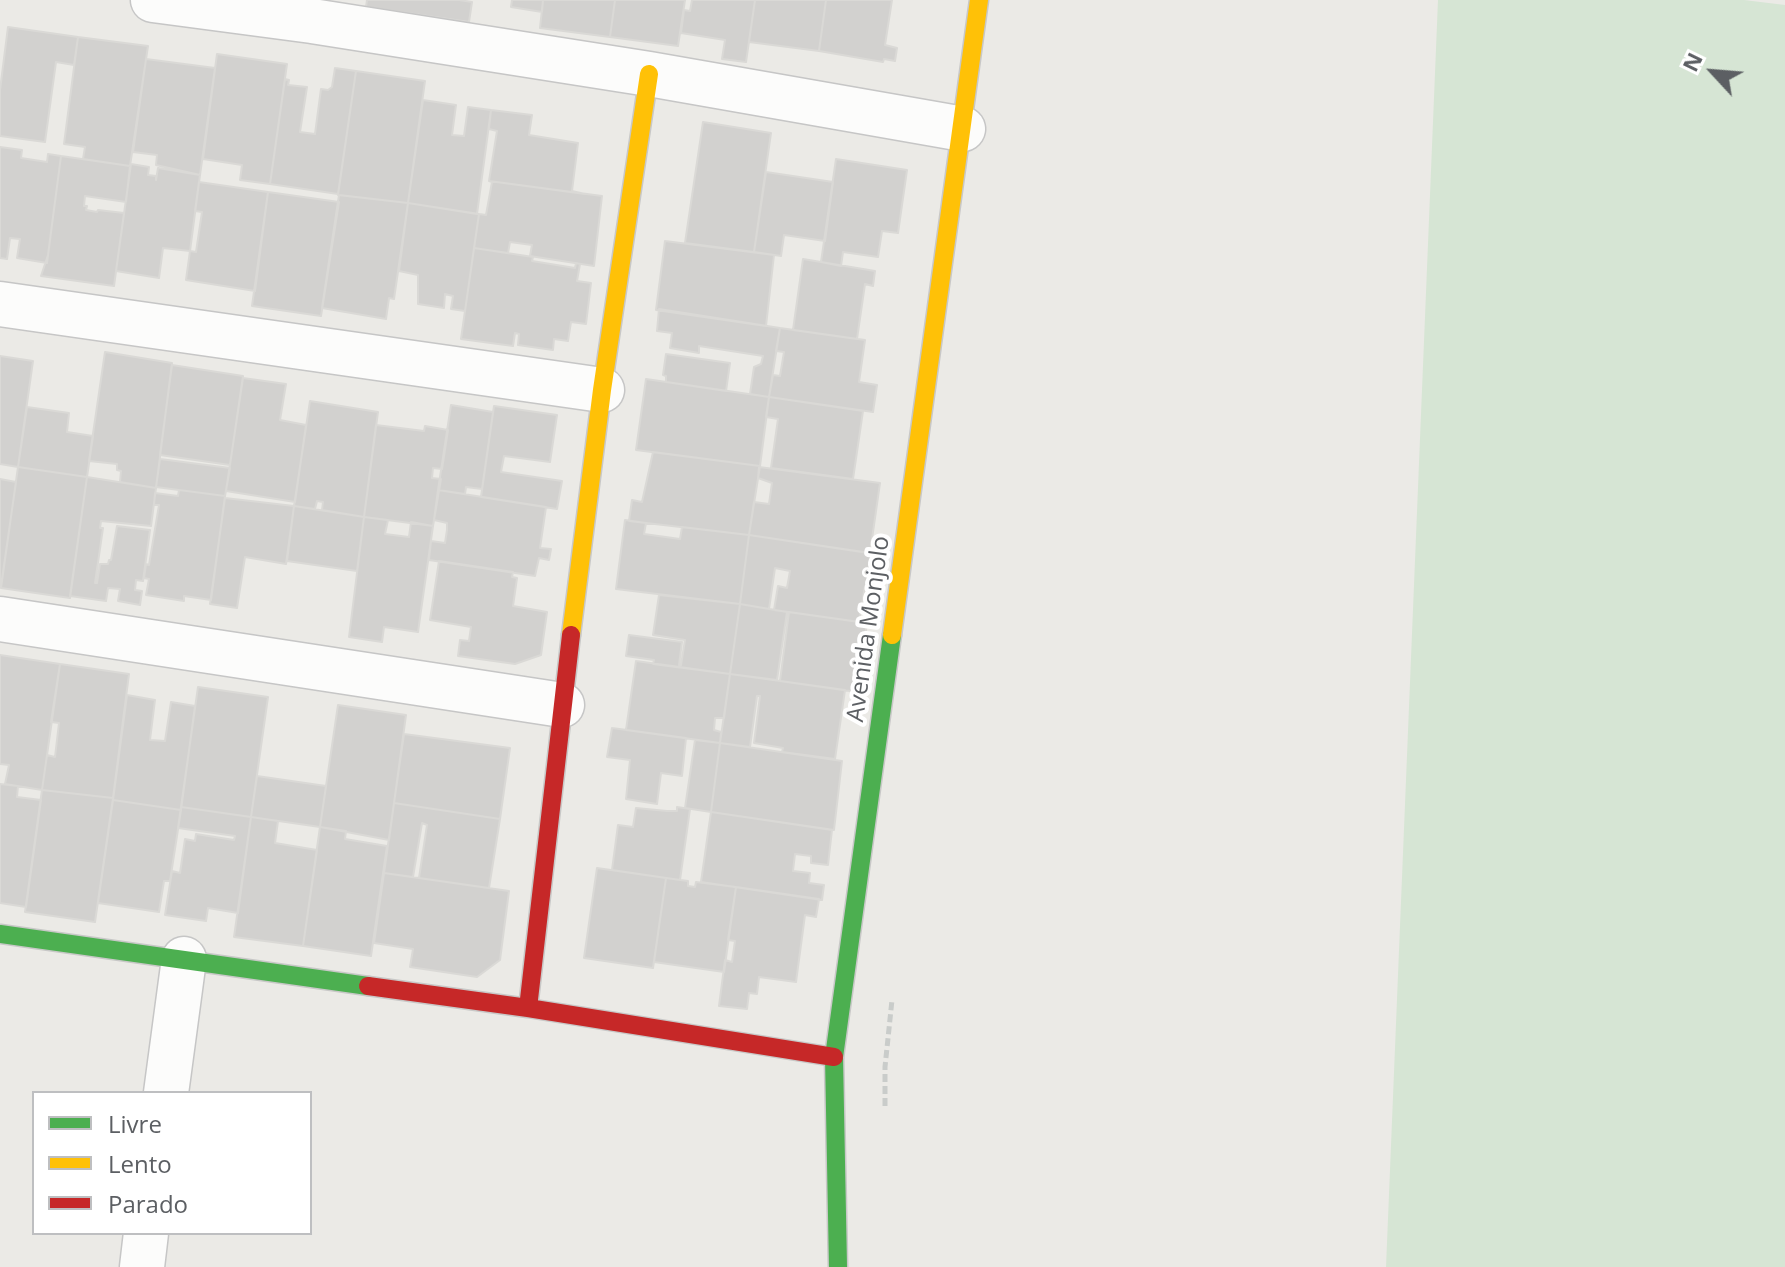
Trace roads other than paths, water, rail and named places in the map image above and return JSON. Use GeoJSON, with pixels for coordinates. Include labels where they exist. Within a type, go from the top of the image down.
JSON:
{"type":"FeatureCollection","features":[{"type":"Feature","properties":{"kind":"street"},"geometry":{"type":"LineString","coordinates":[[153,0],[314,10],[649,74],[963,129]]}},
{"type":"Feature","properties":{"kind":"street","name":"Avenida Monjolo"},"geometry":{"type":"LineString","coordinates":[[838,1267],[834,1057],[979,0]]}},
{"type":"Feature","properties":{"kind":"street"},"geometry":{"type":"LineString","coordinates":[[528,1008],[602,390],[649,74]]}},
{"type":"Feature","properties":{"kind":"street"},"geometry":{"type":"LineString","coordinates":[[0,304],[602,390]]}},
{"type":"Feature","properties":{"kind":"street"},"geometry":{"type":"LineString","coordinates":[[0,619],[562,705]]}},
{"type":"Feature","properties":{"kind":"street"},"geometry":{"type":"LineString","coordinates":[[0,934],[528,1008],[834,1057]]}},
{"type":"Feature","properties":{"kind":"street"},"geometry":{"type":"LineString","coordinates":[[166,1091],[184,959]]}},
{"type":"Feature","properties":{"kind":"street"},"geometry":{"type":"LineString","coordinates":[[142,1267],[146,1235]]}}]}
